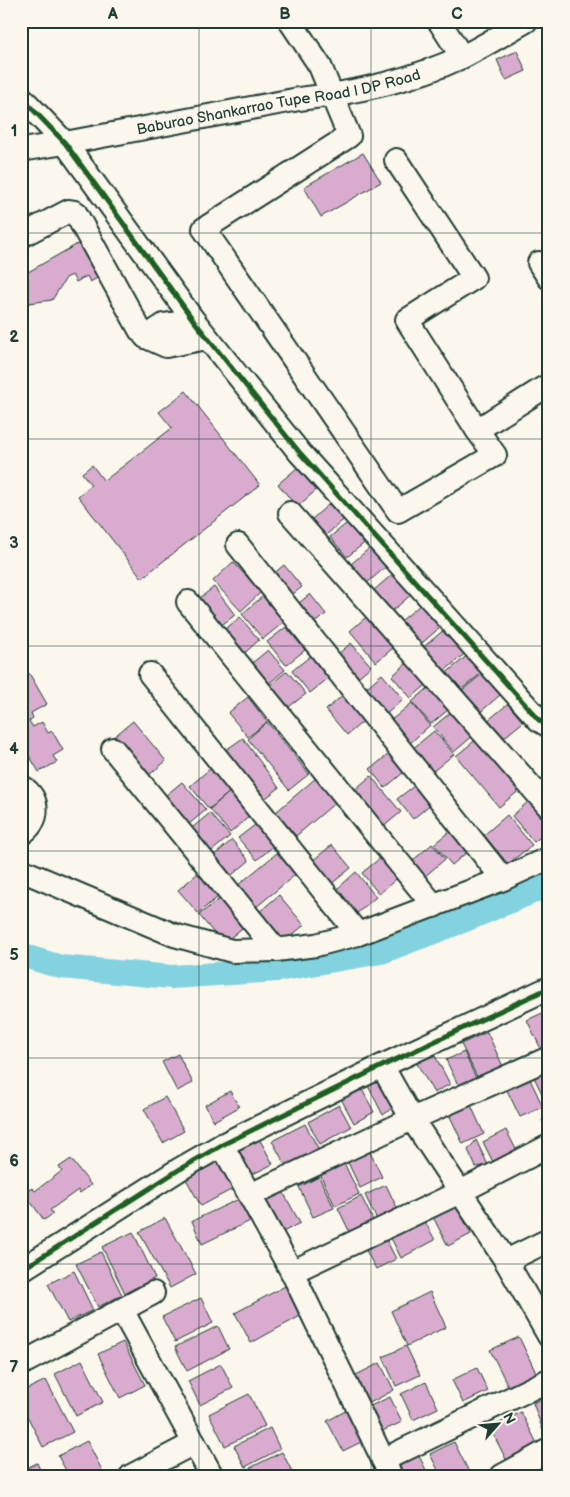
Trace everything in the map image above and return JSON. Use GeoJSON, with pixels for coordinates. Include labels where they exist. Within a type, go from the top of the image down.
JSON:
{"type":"FeatureCollection","features":[{"type":"Feature","properties":{"kind":"street"},"geometry":{"type":"LineString","coordinates":[[290,21],[320,66],[349,136],[204,229],[398,512],[495,455],[407,320],[474,278],[396,160]]}},
{"type":"Feature","properties":{"kind":"street"},"geometry":{"type":"LineString","coordinates":[[439,21],[462,56]]}},
{"type":"Feature","properties":{"kind":"street","name":"Baburao Shankarrao Tupe Road | DP Road"},"geometry":{"type":"LineString","coordinates":[[21,150],[298,99],[333,96],[373,88],[406,78],[462,56],[526,21]]}},
{"type":"Feature","properties":{"kind":"street"},"geometry":{"type":"LineString","coordinates":[[21,97],[65,143],[200,330],[300,453],[539,720],[549,726]]}},
{"type":"Feature","properties":{"kind":"street"},"geometry":{"type":"LineString","coordinates":[[21,236],[69,211],[75,212],[140,330],[146,337],[164,325],[200,330]]}},
{"type":"Feature","properties":{"kind":"street"},"geometry":{"type":"LineString","coordinates":[[477,430],[545,387]]}},
{"type":"Feature","properties":{"kind":"street"},"geometry":{"type":"LineString","coordinates":[[290,513],[549,807]]}},
{"type":"Feature","properties":{"kind":"street"},"geometry":{"type":"LineString","coordinates":[[238,545],[503,879]]}},
{"type":"Feature","properties":{"kind":"street"},"geometry":{"type":"LineString","coordinates":[[188,602],[434,906]]}},
{"type":"Feature","properties":{"kind":"street"},"geometry":{"type":"LineString","coordinates":[[150,674],[358,934]]}},
{"type":"Feature","properties":{"kind":"street"},"geometry":{"type":"LineString","coordinates":[[113,749],[276,950]]}},
{"type":"Feature","properties":{"kind":"street"},"geometry":{"type":"LineString","coordinates":[[21,786],[32,796],[36,805],[33,822],[21,834]]}},
{"type":"Feature","properties":{"kind":"street"},"geometry":{"type":"LineString","coordinates":[[21,870],[174,935],[232,951],[276,950],[316,945],[358,934],[503,879],[549,858]]}},
{"type":"Feature","properties":{"kind":"street"},"geometry":{"type":"LineString","coordinates":[[21,1270],[180,1169],[222,1145],[382,1066],[549,988]]}},
{"type":"Feature","properties":{"kind":"street"},"geometry":{"type":"LineString","coordinates":[[250,1195],[412,1119],[549,1058]]}},
{"type":"Feature","properties":{"kind":"street"},"geometry":{"type":"LineString","coordinates":[[382,1066],[412,1119],[506,1261],[549,1336]]}},
{"type":"Feature","properties":{"kind":"street"},"geometry":{"type":"LineString","coordinates":[[222,1145],[292,1272],[387,1468],[549,1380]]}},
{"type":"Feature","properties":{"kind":"street"},"geometry":{"type":"LineString","coordinates":[[292,1272],[460,1192],[549,1146]]}},
{"type":"Feature","properties":{"kind":"street"},"geometry":{"type":"LineString","coordinates":[[506,1261],[549,1240]]}},
{"type":"Feature","properties":{"kind":"street"},"geometry":{"type":"LineString","coordinates":[[21,1364],[153,1293]]}},
{"type":"Feature","properties":{"kind":"street"},"geometry":{"type":"LineString","coordinates":[[122,1310],[212,1476]]}},
{"type":"Feature","properties":{"kind":"street"},"geometry":{"type":"LineString","coordinates":[[131,1476],[194,1443]]}},
{"type":"Feature","properties":{"kind":"street"},"geometry":{"type":"LineString","coordinates":[[502,1476],[549,1450]]}},
{"type":"Feature","properties":{"kind":"building"},"geometry":{"type":"Polygon","coordinates":[[[517,51],[526,71],[506,80],[497,60],[517,51]]]}},
{"type":"Feature","properties":{"kind":"building"},"geometry":{"type":"Polygon","coordinates":[[[363,153],[381,182],[321,217],[304,187],[363,153]]]}},
{"type":"Feature","properties":{"kind":"building"},"geometry":{"type":"Polygon","coordinates":[[[81,242],[103,275],[90,282],[87,276],[76,282],[72,275],[66,278],[52,300],[21,304],[21,276],[81,242]]]}},
{"type":"Feature","properties":{"kind":"building"},"geometry":{"type":"Polygon","coordinates":[[[186,391],[260,485],[142,578],[78,496],[91,485],[82,473],[92,465],[104,481],[172,428],[159,412],[186,391]]]}},
{"type":"Feature","properties":{"kind":"building"},"geometry":{"type":"Polygon","coordinates":[[[303,463],[322,485],[297,507],[278,484],[303,463]]]}},
{"type":"Feature","properties":{"kind":"building"},"geometry":{"type":"Polygon","coordinates":[[[336,498],[349,515],[326,535],[312,519],[336,498]]]}},
{"type":"Feature","properties":{"kind":"building"},"geometry":{"type":"Polygon","coordinates":[[[351,520],[368,540],[347,557],[330,537],[351,520]]]}},
{"type":"Feature","properties":{"kind":"building"},"geometry":{"type":"Polygon","coordinates":[[[373,545],[389,564],[366,584],[350,565],[373,545]]]}},
{"type":"Feature","properties":{"kind":"building"},"geometry":{"type":"Polygon","coordinates":[[[233,562],[261,592],[241,611],[213,581],[233,562]]]}},
{"type":"Feature","properties":{"kind":"building"},"geometry":{"type":"Polygon","coordinates":[[[284,565],[302,587],[284,601],[266,580],[284,565]]]}},
{"type":"Feature","properties":{"kind":"building"},"geometry":{"type":"Polygon","coordinates":[[[396,571],[414,592],[390,613],[372,592],[396,571]]]}},
{"type":"Feature","properties":{"kind":"building"},"geometry":{"type":"Polygon","coordinates":[[[214,587],[235,615],[216,629],[196,601],[214,587]]]}},
{"type":"Feature","properties":{"kind":"building"},"geometry":{"type":"Polygon","coordinates":[[[310,594],[326,614],[309,627],[293,608],[310,594]]]}},
{"type":"Feature","properties":{"kind":"building"},"geometry":{"type":"Polygon","coordinates":[[[263,596],[284,622],[263,639],[242,614],[263,596]]]}},
{"type":"Feature","properties":{"kind":"building"},"geometry":{"type":"Polygon","coordinates":[[[426,600],[445,623],[421,644],[401,621],[426,600]]]}},
{"type":"Feature","properties":{"kind":"building"},"geometry":{"type":"Polygon","coordinates":[[[372,612],[398,644],[376,662],[350,631],[372,612]]]}},
{"type":"Feature","properties":{"kind":"building"},"geometry":{"type":"Polygon","coordinates":[[[240,617],[259,640],[238,659],[218,635],[240,617]]]}},
{"type":"Feature","properties":{"kind":"building"},"geometry":{"type":"Polygon","coordinates":[[[450,625],[470,649],[441,674],[421,649],[450,625]]]}},
{"type":"Feature","properties":{"kind":"building"},"geometry":{"type":"Polygon","coordinates":[[[286,627],[305,650],[286,665],[267,642],[286,627]]]}},
{"type":"Feature","properties":{"kind":"building"},"geometry":{"type":"Polygon","coordinates":[[[351,643],[371,666],[350,684],[330,661],[351,643]]]}},
{"type":"Feature","properties":{"kind":"building"},"geometry":{"type":"Polygon","coordinates":[[[268,650],[285,670],[262,689],[246,668],[268,650]]]}},
{"type":"Feature","properties":{"kind":"building"},"geometry":{"type":"Polygon","coordinates":[[[313,654],[331,676],[310,693],[292,671],[313,654]]]}},
{"type":"Feature","properties":{"kind":"building"},"geometry":{"type":"Polygon","coordinates":[[[469,654],[484,671],[458,692],[444,675],[469,654]]]}},
{"type":"Feature","properties":{"kind":"building"},"geometry":{"type":"Polygon","coordinates":[[[414,657],[433,679],[411,698],[392,676],[414,657]]]}},
{"type":"Feature","properties":{"kind":"building"},"geometry":{"type":"Polygon","coordinates":[[[287,671],[306,694],[282,712],[264,690],[287,671]]]}},
{"type":"Feature","properties":{"kind":"building"},"geometry":{"type":"Polygon","coordinates":[[[29,673],[47,704],[31,713],[33,718],[29,721],[33,727],[42,722],[48,733],[52,731],[63,750],[53,756],[57,762],[39,772],[21,742],[21,677],[29,673]]]}},
{"type":"Feature","properties":{"kind":"building"},"geometry":{"type":"Polygon","coordinates":[[[382,674],[403,699],[383,717],[361,692],[382,674]]]}},
{"type":"Feature","properties":{"kind":"building"},"geometry":{"type":"Polygon","coordinates":[[[482,674],[500,695],[477,715],[459,693],[482,674]]]}},
{"type":"Feature","properties":{"kind":"building"},"geometry":{"type":"Polygon","coordinates":[[[435,682],[454,705],[431,724],[412,702],[435,682]]]}},
{"type":"Feature","properties":{"kind":"building"},"geometry":{"type":"Polygon","coordinates":[[[345,693],[366,719],[347,735],[326,710],[345,693]]]}},
{"type":"Feature","properties":{"kind":"building"},"geometry":{"type":"Polygon","coordinates":[[[248,697],[267,722],[248,737],[228,713],[248,697]]]}},
{"type":"Feature","properties":{"kind":"building"},"geometry":{"type":"Polygon","coordinates":[[[412,703],[430,725],[408,745],[389,722],[412,703]]]}},
{"type":"Feature","properties":{"kind":"building"},"geometry":{"type":"Polygon","coordinates":[[[508,704],[523,722],[501,740],[486,722],[508,704]]]}},
{"type":"Feature","properties":{"kind":"building"},"geometry":{"type":"Polygon","coordinates":[[[455,709],[475,734],[454,752],[433,727],[455,709]]]}},
{"type":"Feature","properties":{"kind":"building"},"geometry":{"type":"Polygon","coordinates":[[[133,721],[166,761],[144,779],[111,739],[133,721]]]}},
{"type":"Feature","properties":{"kind":"building"},"geometry":{"type":"Polygon","coordinates":[[[267,722],[309,774],[289,790],[248,739],[267,722]]]}},
{"type":"Feature","properties":{"kind":"building"},"geometry":{"type":"Polygon","coordinates":[[[434,731],[454,754],[431,773],[411,750],[434,731]]]}},
{"type":"Feature","properties":{"kind":"building"},"geometry":{"type":"Polygon","coordinates":[[[243,738],[279,788],[259,803],[223,752],[243,738]]]}},
{"type":"Feature","properties":{"kind":"building"},"geometry":{"type":"Polygon","coordinates":[[[478,738],[521,789],[499,807],[456,756],[478,738]]]}},
{"type":"Feature","properties":{"kind":"building"},"geometry":{"type":"Polygon","coordinates":[[[389,754],[404,772],[385,788],[370,769],[389,754]]]}},
{"type":"Feature","properties":{"kind":"building"},"geometry":{"type":"Polygon","coordinates":[[[212,767],[231,791],[209,809],[190,786],[212,767]]]}},
{"type":"Feature","properties":{"kind":"building"},"geometry":{"type":"Polygon","coordinates":[[[371,776],[401,812],[382,828],[352,792],[371,776]]]}},
{"type":"Feature","properties":{"kind":"building"},"geometry":{"type":"Polygon","coordinates":[[[316,778],[336,802],[296,836],[276,812],[316,778]]]}},
{"type":"Feature","properties":{"kind":"building"},"geometry":{"type":"Polygon","coordinates":[[[182,782],[206,810],[183,829],[160,800],[182,782]]]}},
{"type":"Feature","properties":{"kind":"building"},"geometry":{"type":"Polygon","coordinates":[[[418,783],[433,802],[413,819],[397,799],[418,783]]]}},
{"type":"Feature","properties":{"kind":"building"},"geometry":{"type":"Polygon","coordinates":[[[232,790],[252,814],[230,833],[210,809],[232,790]]]}},
{"type":"Feature","properties":{"kind":"building"},"geometry":{"type":"Polygon","coordinates":[[[530,800],[549,822],[549,830],[534,842],[512,816],[530,800]]]}},
{"type":"Feature","properties":{"kind":"building"},"geometry":{"type":"Polygon","coordinates":[[[210,813],[230,836],[207,855],[187,832],[210,813]]]}},
{"type":"Feature","properties":{"kind":"building"},"geometry":{"type":"Polygon","coordinates":[[[507,815],[532,845],[508,864],[484,835],[507,815]]]}},
{"type":"Feature","properties":{"kind":"building"},"geometry":{"type":"Polygon","coordinates":[[[260,821],[278,842],[257,860],[238,838],[260,821]]]}},
{"type":"Feature","properties":{"kind":"building"},"geometry":{"type":"Polygon","coordinates":[[[457,825],[474,846],[452,865],[434,844],[457,825]]]}},
{"type":"Feature","properties":{"kind":"building"},"geometry":{"type":"Polygon","coordinates":[[[232,840],[249,861],[227,879],[210,859],[232,840]]]}},
{"type":"Feature","properties":{"kind":"building"},"geometry":{"type":"Polygon","coordinates":[[[432,844],[445,859],[423,878],[411,862],[432,844]]]}},
{"type":"Feature","properties":{"kind":"building"},"geometry":{"type":"Polygon","coordinates":[[[332,845],[351,868],[330,885],[312,861],[332,845]]]}},
{"type":"Feature","properties":{"kind":"building"},"geometry":{"type":"Polygon","coordinates":[[[283,848],[301,870],[255,908],[237,886],[283,848]]]}},
{"type":"Feature","properties":{"kind":"building"},"geometry":{"type":"Polygon","coordinates":[[[385,854],[402,874],[379,894],[362,873],[385,854]]]}},
{"type":"Feature","properties":{"kind":"building"},"geometry":{"type":"Polygon","coordinates":[[[203,869],[223,893],[198,913],[178,890],[203,869]]]}},
{"type":"Feature","properties":{"kind":"building"},"geometry":{"type":"Polygon","coordinates":[[[356,872],[376,897],[355,915],[335,891],[356,872]]]}},
{"type":"Feature","properties":{"kind":"building"},"geometry":{"type":"Polygon","coordinates":[[[224,895],[247,924],[223,944],[199,915],[224,895]]]}},
{"type":"Feature","properties":{"kind":"building"},"geometry":{"type":"Polygon","coordinates":[[[279,895],[304,925],[283,943],[258,913],[279,895]]]}},
{"type":"Feature","properties":{"kind":"building"},"geometry":{"type":"Polygon","coordinates":[[[549,1010],[549,1050],[543,1053],[527,1020],[549,1010]]]}},
{"type":"Feature","properties":{"kind":"building"},"geometry":{"type":"Polygon","coordinates":[[[487,1032],[506,1073],[481,1085],[461,1044],[487,1032]]]}},
{"type":"Feature","properties":{"kind":"building"},"geometry":{"type":"Polygon","coordinates":[[[433,1052],[450,1084],[434,1093],[415,1060],[433,1052]]]}},
{"type":"Feature","properties":{"kind":"building"},"geometry":{"type":"Polygon","coordinates":[[[464,1052],[479,1085],[462,1093],[446,1060],[464,1052]]]}},
{"type":"Feature","properties":{"kind":"building"},"geometry":{"type":"Polygon","coordinates":[[[178,1054],[193,1083],[177,1091],[162,1062],[178,1054]]]}},
{"type":"Feature","properties":{"kind":"building"},"geometry":{"type":"Polygon","coordinates":[[[549,1065],[549,1108],[532,1073],[549,1065]]]}},
{"type":"Feature","properties":{"kind":"building"},"geometry":{"type":"Polygon","coordinates":[[[382,1075],[397,1105],[383,1115],[365,1080],[382,1075]]]}},
{"type":"Feature","properties":{"kind":"building"},"geometry":{"type":"Polygon","coordinates":[[[528,1075],[543,1107],[520,1117],[505,1086],[528,1075]]]}},
{"type":"Feature","properties":{"kind":"building"},"geometry":{"type":"Polygon","coordinates":[[[358,1082],[374,1112],[354,1123],[338,1093],[358,1082]]]}},
{"type":"Feature","properties":{"kind":"building"},"geometry":{"type":"Polygon","coordinates":[[[230,1091],[239,1107],[214,1121],[205,1105],[230,1091]]]}},
{"type":"Feature","properties":{"kind":"building"},"geometry":{"type":"Polygon","coordinates":[[[165,1097],[184,1131],[163,1143],[144,1109],[165,1097]]]}},
{"type":"Feature","properties":{"kind":"building"},"geometry":{"type":"Polygon","coordinates":[[[469,1101],[484,1134],[463,1144],[447,1110],[469,1101]]]}},
{"type":"Feature","properties":{"kind":"building"},"geometry":{"type":"Polygon","coordinates":[[[339,1105],[351,1127],[320,1144],[308,1122],[339,1105]]]}},
{"type":"Feature","properties":{"kind":"building"},"geometry":{"type":"Polygon","coordinates":[[[549,1116],[549,1133],[542,1120],[549,1116]]]}},
{"type":"Feature","properties":{"kind":"building"},"geometry":{"type":"Polygon","coordinates":[[[305,1124],[318,1148],[286,1166],[272,1141],[305,1124]]]}},
{"type":"Feature","properties":{"kind":"building"},"geometry":{"type":"Polygon","coordinates":[[[506,1130],[520,1157],[497,1170],[483,1142],[506,1130]]]}},
{"type":"Feature","properties":{"kind":"building"},"geometry":{"type":"Polygon","coordinates":[[[256,1133],[273,1164],[251,1175],[235,1145],[256,1133]]]}},
{"type":"Feature","properties":{"kind":"building"},"geometry":{"type":"Polygon","coordinates":[[[476,1140],[488,1165],[476,1167],[468,1150],[476,1140]]]}},
{"type":"Feature","properties":{"kind":"building"},"geometry":{"type":"Polygon","coordinates":[[[368,1148],[382,1177],[360,1188],[346,1158],[368,1148]]]}},
{"type":"Feature","properties":{"kind":"building"},"geometry":{"type":"Polygon","coordinates":[[[225,1158],[240,1185],[201,1206],[186,1179],[225,1158]]]}},
{"type":"Feature","properties":{"kind":"building"},"geometry":{"type":"Polygon","coordinates":[[[71,1159],[91,1185],[80,1193],[78,1190],[50,1210],[53,1214],[44,1220],[24,1193],[32,1188],[35,1191],[62,1171],[59,1167],[71,1159]]]}},
{"type":"Feature","properties":{"kind":"building"},"geometry":{"type":"Polygon","coordinates":[[[343,1161],[359,1194],[335,1206],[319,1172],[343,1161]]]}},
{"type":"Feature","properties":{"kind":"building"},"geometry":{"type":"Polygon","coordinates":[[[319,1177],[334,1208],[313,1217],[299,1187],[319,1177]]]}},
{"type":"Feature","properties":{"kind":"building"},"geometry":{"type":"Polygon","coordinates":[[[386,1185],[400,1214],[379,1224],[365,1195],[386,1185]]]}},
{"type":"Feature","properties":{"kind":"building"},"geometry":{"type":"Polygon","coordinates":[[[281,1188],[300,1223],[281,1233],[262,1198],[281,1188]]]}},
{"type":"Feature","properties":{"kind":"building"},"geometry":{"type":"Polygon","coordinates":[[[361,1196],[375,1224],[352,1237],[338,1208],[361,1196]]]}},
{"type":"Feature","properties":{"kind":"building"},"geometry":{"type":"Polygon","coordinates":[[[239,1199],[250,1221],[202,1244],[192,1221],[239,1199]]]}},
{"type":"Feature","properties":{"kind":"building"},"geometry":{"type":"Polygon","coordinates":[[[456,1205],[471,1234],[448,1246],[433,1217],[456,1205]]]}},
{"type":"Feature","properties":{"kind":"building"},"geometry":{"type":"Polygon","coordinates":[[[165,1218],[196,1274],[170,1288],[139,1232],[165,1218]]]}},
{"type":"Feature","properties":{"kind":"building"},"geometry":{"type":"Polygon","coordinates":[[[423,1218],[435,1240],[401,1258],[390,1236],[423,1218]]]}},
{"type":"Feature","properties":{"kind":"building"},"geometry":{"type":"Polygon","coordinates":[[[133,1232],[155,1278],[125,1293],[102,1247],[133,1232]]]}},
{"type":"Feature","properties":{"kind":"building"},"geometry":{"type":"Polygon","coordinates":[[[384,1235],[396,1259],[376,1269],[363,1245],[384,1235]]]}},
{"type":"Feature","properties":{"kind":"building"},"geometry":{"type":"Polygon","coordinates":[[[101,1252],[122,1295],[98,1307],[76,1264],[101,1252]]]}},
{"type":"Feature","properties":{"kind":"building"},"geometry":{"type":"Polygon","coordinates":[[[74,1271],[93,1310],[68,1322],[48,1284],[74,1271]]]}},
{"type":"Feature","properties":{"kind":"building"},"geometry":{"type":"Polygon","coordinates":[[[289,1284],[304,1314],[251,1343],[235,1313],[289,1284]]]}},
{"type":"Feature","properties":{"kind":"building"},"geometry":{"type":"Polygon","coordinates":[[[430,1292],[446,1327],[407,1346],[391,1311],[430,1292]]]}},
{"type":"Feature","properties":{"kind":"building"},"geometry":{"type":"Polygon","coordinates":[[[201,1298],[213,1323],[175,1342],[162,1317],[201,1298]]]}},
{"type":"Feature","properties":{"kind":"building"},"geometry":{"type":"Polygon","coordinates":[[[218,1326],[229,1349],[187,1371],[175,1347],[218,1326]]]}},
{"type":"Feature","properties":{"kind":"building"},"geometry":{"type":"Polygon","coordinates":[[[21,1337],[28,1351],[21,1355],[21,1337]]]}},
{"type":"Feature","properties":{"kind":"building"},"geometry":{"type":"Polygon","coordinates":[[[519,1337],[537,1375],[509,1388],[490,1350],[519,1337]]]}},
{"type":"Feature","properties":{"kind":"building"},"geometry":{"type":"Polygon","coordinates":[[[123,1342],[145,1385],[120,1398],[98,1354],[123,1342]]]}},
{"type":"Feature","properties":{"kind":"building"},"geometry":{"type":"Polygon","coordinates":[[[406,1346],[420,1375],[396,1386],[383,1357],[406,1346]]]}},
{"type":"Feature","properties":{"kind":"building"},"geometry":{"type":"Polygon","coordinates":[[[82,1360],[103,1402],[76,1416],[55,1374],[82,1360]]]}},
{"type":"Feature","properties":{"kind":"building"},"geometry":{"type":"Polygon","coordinates":[[[380,1363],[394,1390],[366,1405],[352,1377],[380,1363]]]}},
{"type":"Feature","properties":{"kind":"building"},"geometry":{"type":"Polygon","coordinates":[[[221,1364],[233,1388],[200,1405],[188,1381],[221,1364]]]}},
{"type":"Feature","properties":{"kind":"building"},"geometry":{"type":"Polygon","coordinates":[[[477,1368],[488,1391],[463,1403],[452,1380],[477,1368]]]}},
{"type":"Feature","properties":{"kind":"building"},"geometry":{"type":"Polygon","coordinates":[[[46,1380],[73,1432],[43,1447],[21,1404],[21,1392],[46,1380]]]}},
{"type":"Feature","properties":{"kind":"building"},"geometry":{"type":"Polygon","coordinates":[[[426,1382],[438,1408],[413,1420],[401,1394],[426,1382]]]}},
{"type":"Feature","properties":{"kind":"building"},"geometry":{"type":"Polygon","coordinates":[[[249,1394],[265,1426],[225,1446],[209,1414],[249,1394]]]}},
{"type":"Feature","properties":{"kind":"building"},"geometry":{"type":"Polygon","coordinates":[[[549,1396],[549,1444],[548,1444],[533,1403],[549,1396]]]}},
{"type":"Feature","properties":{"kind":"building"},"geometry":{"type":"Polygon","coordinates":[[[390,1397],[402,1422],[378,1433],[366,1408],[390,1397]]]}},
{"type":"Feature","properties":{"kind":"building"},"geometry":{"type":"Polygon","coordinates":[[[353,1407],[369,1438],[343,1451],[327,1421],[353,1407]]]}},
{"type":"Feature","properties":{"kind":"building"},"geometry":{"type":"Polygon","coordinates":[[[521,1412],[541,1451],[510,1467],[490,1428],[521,1412]]]}},
{"type":"Feature","properties":{"kind":"building"},"geometry":{"type":"Polygon","coordinates":[[[270,1428],[280,1449],[245,1467],[234,1446],[270,1428]]]}},
{"type":"Feature","properties":{"kind":"building"},"geometry":{"type":"Polygon","coordinates":[[[87,1441],[105,1476],[69,1476],[58,1456],[87,1441]]]}},
{"type":"Feature","properties":{"kind":"building"},"geometry":{"type":"Polygon","coordinates":[[[454,1442],[471,1476],[441,1476],[430,1454],[454,1442]]]}},
{"type":"Feature","properties":{"kind":"building"},"geometry":{"type":"Polygon","coordinates":[[[282,1452],[294,1475],[244,1476],[242,1472],[282,1452]]]}},
{"type":"Feature","properties":{"kind":"building"},"geometry":{"type":"Polygon","coordinates":[[[418,1454],[429,1476],[396,1476],[392,1467],[418,1454]]]}},
{"type":"Feature","properties":{"kind":"building"},"geometry":{"type":"Polygon","coordinates":[[[37,1463],[43,1476],[21,1476],[21,1471],[37,1463]]]}},
{"type":"Feature","properties":{"kind":"building"},"geometry":{"type":"Polygon","coordinates":[[[195,1470],[198,1476],[184,1476],[195,1470]]]}},
{"type":"Feature","properties":{"kind":"building"},"geometry":{"type":"Polygon","coordinates":[[[539,1471],[542,1476],[529,1476],[539,1471]]]}},
{"type":"Feature","properties":{"kind":"waterway"},"geometry":{"type":"LineString","coordinates":[[21,955],[61,967],[172,977],[277,970],[381,952],[468,919],[549,885]]}},
{"type":"Feature","properties":{"kind":"cycle path"},"geometry":{"type":"LineString","coordinates":[[21,97],[65,143],[194,321],[300,453],[539,720],[549,726]]}},
{"type":"Feature","properties":{"kind":"cycle path"},"geometry":{"type":"LineString","coordinates":[[21,1270],[180,1169],[222,1145],[382,1066],[549,988]]}}]}
